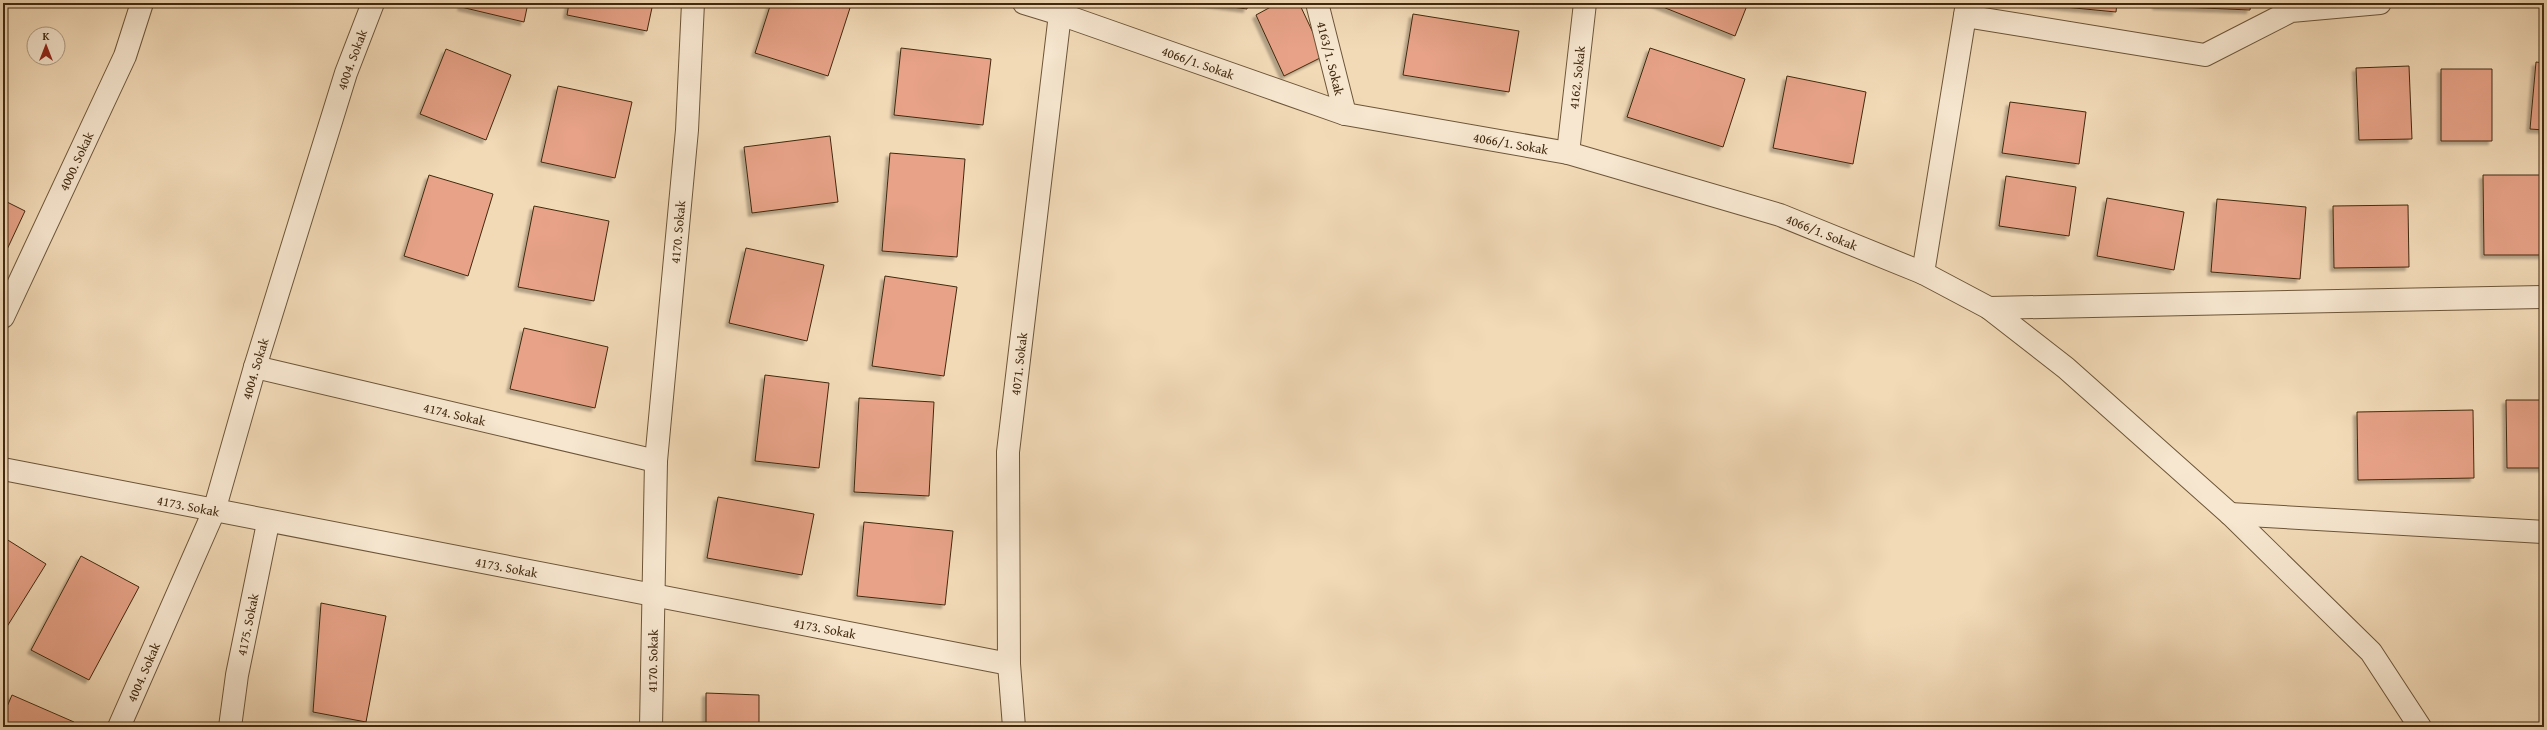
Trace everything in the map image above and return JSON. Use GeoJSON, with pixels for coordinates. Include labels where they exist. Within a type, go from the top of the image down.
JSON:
{"type":"FeatureCollection","features":[{"type":"Feature","properties":{"kind":"street","name":"4000. Sokak"},"geometry":{"type":"LineString","coordinates":[[3,317],[125,56],[142,3]]}},
{"type":"Feature","properties":{"kind":"street","name":"4004. Sokak"},"geometry":{"type":"LineString","coordinates":[[119,727],[214,511],[255,367],[346,73],[373,3]]}},
{"type":"Feature","properties":{"kind":"street","name":"4170. Sokak"},"geometry":{"type":"LineString","coordinates":[[651,727],[655,594],[656,461],[687,130],[693,3]]}},
{"type":"Feature","properties":{"kind":"street","name":"4066/1. Sokak"},"geometry":{"type":"LineString","coordinates":[[1024,3],[1059,8],[1345,114],[1568,153],[1780,215],[1923,273],[1990,308],[2066,368],[2230,514],[2371,652],[2420,727]]}},
{"type":"Feature","properties":{"kind":"street","name":"4163/1. Sokak"},"geometry":{"type":"LineString","coordinates":[[1317,3],[1345,114]]}},
{"type":"Feature","properties":{"kind":"street","name":"4162. Sokak"},"geometry":{"type":"LineString","coordinates":[[1568,153],[1585,3]]}},
{"type":"Feature","properties":{"kind":"street"},"geometry":{"type":"LineString","coordinates":[[1923,273],[1966,10],[2205,55],[2291,11],[2380,3]]}},
{"type":"Feature","properties":{"kind":"street","name":"4071. Sokak"},"geometry":{"type":"LineString","coordinates":[[1014,727],[1009,664],[1008,452],[1059,8]]}},
{"type":"Feature","properties":{"kind":"street"},"geometry":{"type":"LineString","coordinates":[[1990,308],[2544,297]]}},
{"type":"Feature","properties":{"kind":"street","name":"4174. Sokak"},"geometry":{"type":"LineString","coordinates":[[255,367],[656,461]]}},
{"type":"Feature","properties":{"kind":"street","name":"4173. Sokak"},"geometry":{"type":"LineString","coordinates":[[3,469],[268,523],[655,594],[1009,664]]}},
{"type":"Feature","properties":{"kind":"street"},"geometry":{"type":"LineString","coordinates":[[2230,514],[2544,532]]}},
{"type":"Feature","properties":{"kind":"street","name":"4175. Sokak"},"geometry":{"type":"LineString","coordinates":[[230,727],[237,675],[268,523]]}},
{"type":"Feature","properties":{"kind":"building"},"geometry":{"type":"Polygon","coordinates":[[[462,3],[528,3],[524,22],[461,7],[462,3]]]}},
{"type":"Feature","properties":{"kind":"building"},"geometry":{"type":"Polygon","coordinates":[[[569,3],[653,3],[647,31],[567,15],[569,3]]]}},
{"type":"Feature","properties":{"kind":"building"},"geometry":{"type":"Polygon","coordinates":[[[771,3],[833,3],[850,8],[828,76],[755,53],[771,3]]]}},
{"type":"Feature","properties":{"kind":"building"},"geometry":{"type":"Polygon","coordinates":[[[1202,3],[1248,3],[1247,9],[1202,3]]]}},
{"type":"Feature","properties":{"kind":"building"},"geometry":{"type":"Polygon","coordinates":[[[1278,3],[1299,3],[1324,56],[1284,76],[1256,15],[1278,3]]]}},
{"type":"Feature","properties":{"kind":"building"},"geometry":{"type":"Polygon","coordinates":[[[1653,3],[1748,3],[1735,36],[1653,3]]]}},
{"type":"Feature","properties":{"kind":"building"},"geometry":{"type":"Polygon","coordinates":[[[2023,3],[2117,3],[2116,12],[2023,3]]]}},
{"type":"Feature","properties":{"kind":"building"},"geometry":{"type":"Polygon","coordinates":[[[2156,3],[2251,3],[2250,10],[2156,6],[2156,3]]]}},
{"type":"Feature","properties":{"kind":"building"},"geometry":{"type":"Polygon","coordinates":[[[1413,14],[1519,31],[1509,92],[1403,75],[1413,14]]]}},
{"type":"Feature","properties":{"kind":"building"},"geometry":{"type":"Polygon","coordinates":[[[901,48],[991,59],[983,125],[894,115],[901,48]]]}},
{"type":"Feature","properties":{"kind":"building"},"geometry":{"type":"Polygon","coordinates":[[[1650,48],[1745,79],[1723,147],[1627,117],[1650,48]]]}},
{"type":"Feature","properties":{"kind":"building"},"geometry":{"type":"Polygon","coordinates":[[[446,49],[511,75],[486,140],[420,114],[446,49]]]}},
{"type":"Feature","properties":{"kind":"building"},"geometry":{"type":"Polygon","coordinates":[[[2536,62],[2544,63],[2544,130],[2530,129],[2536,62]]]}},
{"type":"Feature","properties":{"kind":"building"},"geometry":{"type":"Polygon","coordinates":[[[2409,66],[2412,139],[2359,140],[2356,68],[2409,66]]]}},
{"type":"Feature","properties":{"kind":"building"},"geometry":{"type":"Polygon","coordinates":[[[2441,69],[2492,69],[2492,141],[2441,141],[2441,69]]]}},
{"type":"Feature","properties":{"kind":"building"},"geometry":{"type":"Polygon","coordinates":[[[1787,76],[1866,92],[1853,164],[1773,148],[1787,76]]]}},
{"type":"Feature","properties":{"kind":"building"},"geometry":{"type":"Polygon","coordinates":[[[558,86],[632,102],[615,178],[541,162],[558,86]]]}},
{"type":"Feature","properties":{"kind":"building"},"geometry":{"type":"Polygon","coordinates":[[[2010,102],[2086,112],[2079,164],[2002,153],[2010,102]]]}},
{"type":"Feature","properties":{"kind":"building"},"geometry":{"type":"Polygon","coordinates":[[[830,136],[838,202],[752,213],[744,147],[830,136]]]}},
{"type":"Feature","properties":{"kind":"building"},"geometry":{"type":"Polygon","coordinates":[[[890,153],[965,159],[957,257],[882,251],[890,153]]]}},
{"type":"Feature","properties":{"kind":"building"},"geometry":{"type":"Polygon","coordinates":[[[429,175],[493,194],[468,276],[404,256],[429,175]]]}},
{"type":"Feature","properties":{"kind":"building"},"geometry":{"type":"Polygon","coordinates":[[[2483,175],[2544,175],[2544,255],[2484,255],[2483,175]]]}},
{"type":"Feature","properties":{"kind":"building"},"geometry":{"type":"Polygon","coordinates":[[[2006,176],[2076,187],[2069,236],[1999,226],[2006,176]]]}},
{"type":"Feature","properties":{"kind":"building"},"geometry":{"type":"Polygon","coordinates":[[[2107,198],[2184,212],[2174,270],[2097,256],[2107,198]]]}},
{"type":"Feature","properties":{"kind":"building"},"geometry":{"type":"Polygon","coordinates":[[[2217,199],[2306,207],[2300,279],[2211,272],[2217,199]]]}},
{"type":"Feature","properties":{"kind":"building"},"geometry":{"type":"Polygon","coordinates":[[[3,200],[25,211],[3,258],[3,200]]]}},
{"type":"Feature","properties":{"kind":"building"},"geometry":{"type":"Polygon","coordinates":[[[2408,205],[2409,267],[2334,268],[2333,206],[2408,205]]]}},
{"type":"Feature","properties":{"kind":"building"},"geometry":{"type":"Polygon","coordinates":[[[534,206],[609,221],[594,301],[518,287],[534,206]]]}},
{"type":"Feature","properties":{"kind":"building"},"geometry":{"type":"Polygon","coordinates":[[[746,248],[824,265],[807,341],[729,323],[746,248]]]}},
{"type":"Feature","properties":{"kind":"building"},"geometry":{"type":"Polygon","coordinates":[[[885,276],[957,287],[944,376],[872,366],[885,276]]]}},
{"type":"Feature","properties":{"kind":"building"},"geometry":{"type":"Polygon","coordinates":[[[524,328],[608,347],[595,408],[510,389],[524,328]]]}},
{"type":"Feature","properties":{"kind":"building"},"geometry":{"type":"Polygon","coordinates":[[[765,375],[829,383],[819,468],[755,461],[765,375]]]}},
{"type":"Feature","properties":{"kind":"building"},"geometry":{"type":"Polygon","coordinates":[[[859,398],[934,402],[929,496],[854,492],[859,398]]]}},
{"type":"Feature","properties":{"kind":"building"},"geometry":{"type":"Polygon","coordinates":[[[2506,400],[2544,400],[2544,468],[2507,468],[2506,400]]]}},
{"type":"Feature","properties":{"kind":"building"},"geometry":{"type":"Polygon","coordinates":[[[2473,410],[2474,478],[2358,480],[2357,412],[2473,410]]]}},
{"type":"Feature","properties":{"kind":"building"},"geometry":{"type":"Polygon","coordinates":[[[718,497],[814,514],[802,575],[707,558],[718,497]]]}},
{"type":"Feature","properties":{"kind":"building"},"geometry":{"type":"Polygon","coordinates":[[[864,522],[953,531],[945,605],[857,596],[864,522]]]}},
{"type":"Feature","properties":{"kind":"building"},"geometry":{"type":"Polygon","coordinates":[[[3,537],[46,564],[3,633],[3,537]]]}},
{"type":"Feature","properties":{"kind":"building"},"geometry":{"type":"Polygon","coordinates":[[[81,556],[139,587],[89,680],[31,650],[81,556]]]}},
{"type":"Feature","properties":{"kind":"building"},"geometry":{"type":"Polygon","coordinates":[[[321,603],[386,616],[366,722],[313,712],[321,603]]]}},
{"type":"Feature","properties":{"kind":"building"},"geometry":{"type":"Polygon","coordinates":[[[706,693],[759,695],[759,727],[706,727],[706,693]]]}},
{"type":"Feature","properties":{"kind":"building"},"geometry":{"type":"Polygon","coordinates":[[[12,695],[74,722],[72,727],[3,727],[3,716],[12,695]]]}}]}
